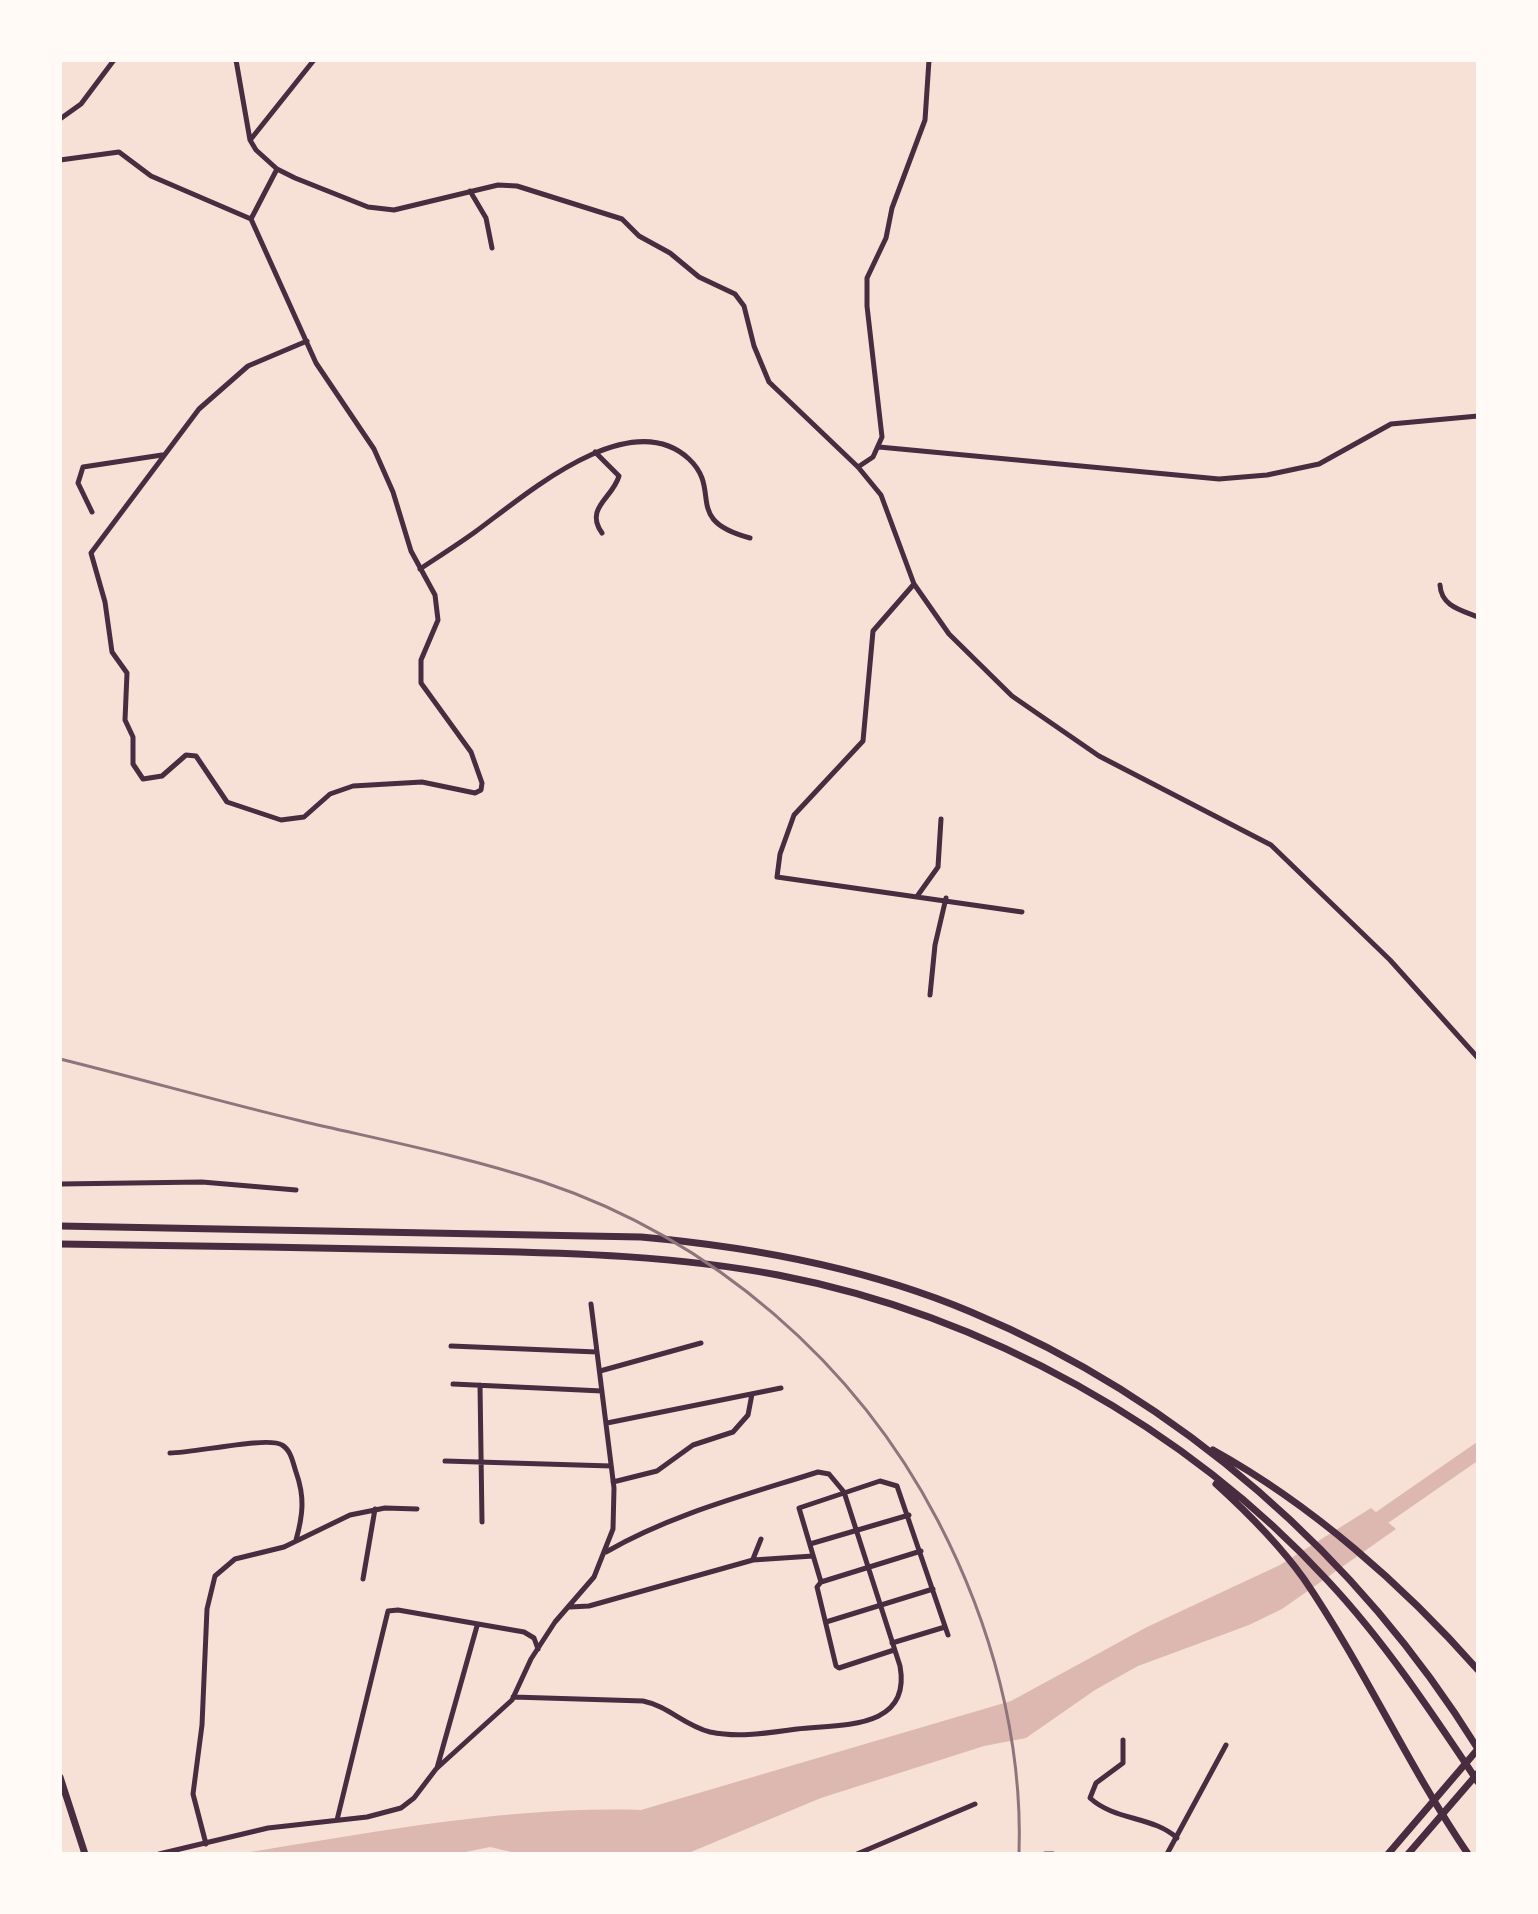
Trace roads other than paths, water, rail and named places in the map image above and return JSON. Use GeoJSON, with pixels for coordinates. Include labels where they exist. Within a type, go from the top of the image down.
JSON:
{"type":"FeatureCollection","features":[{"type":"Feature","properties":{"kind":"main road"},"geometry":{"type":"LineString","coordinates":[[60,1226],[595,1234],[711,1243],[784,1256],[914,1290],[971,1312],[1096,1374],[1199,1442],[1246,1468],[1366,1560],[1424,1611],[1478,1670]]}},
{"type":"Feature","properties":{"kind":"main road"},"geometry":{"type":"LineString","coordinates":[[60,1244],[581,1254],[678,1260],[784,1276],[906,1309],[985,1341],[1074,1384],[1246,1501],[1327,1580],[1394,1660],[1478,1782]]}},
{"type":"Feature","properties":{"kind":"main road"},"geometry":{"type":"LineString","coordinates":[[1199,1442],[1304,1533],[1341,1570],[1408,1648],[1478,1749],[1388,1854]]}},
{"type":"Feature","properties":{"kind":"main road"},"geometry":{"type":"LineString","coordinates":[[1191,1461],[1283,1553],[1312,1592],[1432,1801],[1468,1854]]}},
{"type":"Feature","properties":{"kind":"main road"},"geometry":{"type":"LineString","coordinates":[[1408,1854],[1478,1773]]}},
{"type":"Feature","properties":{"kind":"main road"},"geometry":{"type":"LineString","coordinates":[[60,1777],[85,1854]]}},
{"type":"Feature","properties":{"kind":"street"},"geometry":{"type":"LineString","coordinates":[[60,119],[81,104],[114,60]]}},
{"type":"Feature","properties":{"kind":"street"},"geometry":{"type":"LineString","coordinates":[[236,60],[250,140],[277,169],[377,209],[394,210],[507,184],[613,214],[699,277],[735,294],[744,306],[754,346],[769,382],[858,467],[888,506],[914,584],[949,634],[1012,696],[1127,772],[1271,845],[1398,968],[1478,1058]]}},
{"type":"Feature","properties":{"kind":"street"},"geometry":{"type":"LineString","coordinates":[[250,140],[314,60]]}},
{"type":"Feature","properties":{"kind":"street"},"geometry":{"type":"LineString","coordinates":[[858,467],[873,457],[879,447],[882,415],[867,306],[867,278],[886,238],[892,208],[927,113],[929,60]]}},
{"type":"Feature","properties":{"kind":"street"},"geometry":{"type":"LineString","coordinates":[[60,160],[119,152],[151,176],[251,219],[322,373],[374,449],[420,569],[435,595],[438,620],[421,660],[421,683],[471,752],[482,783],[481,790],[468,793],[422,782],[353,786],[330,794],[304,817],[289,821],[227,802],[201,760],[191,754],[181,758],[162,776],[143,779],[133,764],[133,737],[125,720],[127,673],[112,652],[105,602],[91,553],[199,409],[248,366],[307,341]]}},
{"type":"Feature","properties":{"kind":"street"},"geometry":{"type":"LineString","coordinates":[[251,219],[277,169]]}},
{"type":"Feature","properties":{"kind":"street"},"geometry":{"type":"LineString","coordinates":[[470,191],[486,218],[492,248]]}},
{"type":"Feature","properties":{"kind":"street"},"geometry":{"type":"LineString","coordinates":[[879,447],[1219,479],[1267,475],[1319,464],[1350,450],[1391,424],[1478,416]]}},
{"type":"Feature","properties":{"kind":"street"},"geometry":{"type":"LineString","coordinates":[[420,569],[476,531],[517,497],[595,452],[634,441],[660,444],[681,452],[696,467],[711,519],[729,532],[750,538]]}},
{"type":"Feature","properties":{"kind":"street"},"geometry":{"type":"LineString","coordinates":[[595,452],[619,476],[597,508],[597,525],[602,533]]}},
{"type":"Feature","properties":{"kind":"street"},"geometry":{"type":"LineString","coordinates":[[92,512],[78,483],[83,467],[163,455]]}},
{"type":"Feature","properties":{"kind":"street"},"geometry":{"type":"LineString","coordinates":[[914,584],[873,631],[863,741],[794,815],[780,854],[777,877],[946,898],[1022,912]]}},
{"type":"Feature","properties":{"kind":"street"},"geometry":{"type":"LineString","coordinates":[[1440,585],[1441,596],[1446,602],[1478,617]]}},
{"type":"Feature","properties":{"kind":"street"},"geometry":{"type":"LineString","coordinates":[[918,896],[938,867],[941,819]]}},
{"type":"Feature","properties":{"kind":"street"},"geometry":{"type":"LineString","coordinates":[[930,995],[935,945],[946,898]]}},
{"type":"Feature","properties":{"kind":"street"},"geometry":{"type":"LineString","coordinates":[[60,1184],[202,1182],[296,1190]]}},
{"type":"Feature","properties":{"kind":"street"},"geometry":{"type":"LineString","coordinates":[[159,1854],[268,1828],[381,1814],[401,1808],[411,1802],[436,1769],[513,1697],[538,1649],[594,1577],[613,1529],[613,1482],[591,1304]]}},
{"type":"Feature","properties":{"kind":"street"},"geometry":{"type":"LineString","coordinates":[[600,1371],[701,1343]]}},
{"type":"Feature","properties":{"kind":"street"},"geometry":{"type":"LineString","coordinates":[[451,1346],[597,1352]]}},
{"type":"Feature","properties":{"kind":"street"},"geometry":{"type":"LineString","coordinates":[[453,1384],[602,1391]]}},
{"type":"Feature","properties":{"kind":"street"},"geometry":{"type":"LineString","coordinates":[[480,1385],[482,1522]]}},
{"type":"Feature","properties":{"kind":"street"},"geometry":{"type":"LineString","coordinates":[[607,1423],[781,1388]]}},
{"type":"Feature","properties":{"kind":"street"},"geometry":{"type":"LineString","coordinates":[[613,1482],[657,1471],[693,1445],[733,1432],[748,1415],[752,1394]]}},
{"type":"Feature","properties":{"kind":"street"},"geometry":{"type":"LineString","coordinates":[[170,1453],[199,1452],[258,1441],[283,1445],[289,1452],[302,1489],[303,1515],[296,1541]]}},
{"type":"Feature","properties":{"kind":"street"},"geometry":{"type":"LineString","coordinates":[[445,1461],[611,1466]]}},
{"type":"Feature","properties":{"kind":"street"},"geometry":{"type":"LineString","coordinates":[[513,1697],[643,1701],[654,1703],[697,1728],[733,1735],[851,1726],[884,1713],[898,1696],[901,1673],[844,1492],[833,1476],[818,1472],[688,1514],[606,1552]]}},
{"type":"Feature","properties":{"kind":"street"},"geometry":{"type":"LineString","coordinates":[[821,1582],[799,1508],[880,1481],[891,1482],[900,1490],[948,1635]]}},
{"type":"Feature","properties":{"kind":"street"},"geometry":{"type":"LineString","coordinates":[[363,1579],[375,1509]]}},
{"type":"Feature","properties":{"kind":"street"},"geometry":{"type":"LineString","coordinates":[[206,1844],[193,1794],[202,1734],[211,1583],[235,1559],[296,1541],[341,1519],[375,1509],[417,1509]]}},
{"type":"Feature","properties":{"kind":"street"},"geometry":{"type":"LineString","coordinates":[[810,1544],[909,1515]]}},
{"type":"Feature","properties":{"kind":"street"},"geometry":{"type":"LineString","coordinates":[[753,1560],[761,1539]]}},
{"type":"Feature","properties":{"kind":"street"},"geometry":{"type":"LineString","coordinates":[[894,1650],[839,1668],[817,1587],[821,1582],[921,1551]]}},
{"type":"Feature","properties":{"kind":"street"},"geometry":{"type":"LineString","coordinates":[[569,1607],[589,1606],[753,1560],[813,1556]]}},
{"type":"Feature","properties":{"kind":"street"},"geometry":{"type":"LineString","coordinates":[[826,1622],[933,1589]]}},
{"type":"Feature","properties":{"kind":"street"},"geometry":{"type":"LineString","coordinates":[[337,1820],[388,1611],[398,1610],[527,1633],[538,1649]]}},
{"type":"Feature","properties":{"kind":"street"},"geometry":{"type":"LineString","coordinates":[[436,1769],[477,1626]]}},
{"type":"Feature","properties":{"kind":"street"},"geometry":{"type":"LineString","coordinates":[[892,1643],[945,1627]]}},
{"type":"Feature","properties":{"kind":"street"},"geometry":{"type":"LineString","coordinates":[[1123,1740],[1123,1763],[1096,1783],[1090,1798],[1106,1809],[1162,1827],[1177,1838]]}},
{"type":"Feature","properties":{"kind":"street"},"geometry":{"type":"LineString","coordinates":[[1167,1854],[1226,1745]]}},
{"type":"Feature","properties":{"kind":"street"},"geometry":{"type":"LineString","coordinates":[[857,1854],[975,1804]]}},
{"type":"Feature","properties":{"kind":"street"},"geometry":{"type":"LineString","coordinates":[[1045,1854],[1053,1854]]}},
{"type":"Feature","properties":{"kind":"waterway"},"geometry":{"type":"LineString","coordinates":[[1364,1530],[1478,1451]]}},
{"type":"Feature","properties":{"kind":"railway"},"geometry":{"type":"LineString","coordinates":[[60,1059],[271,1114],[453,1156],[543,1182],[605,1206],[665,1237],[721,1273],[774,1314],[822,1359],[866,1409],[904,1463],[957,1560],[988,1641],[1009,1725],[1019,1811],[1019,1854]]}}]}
